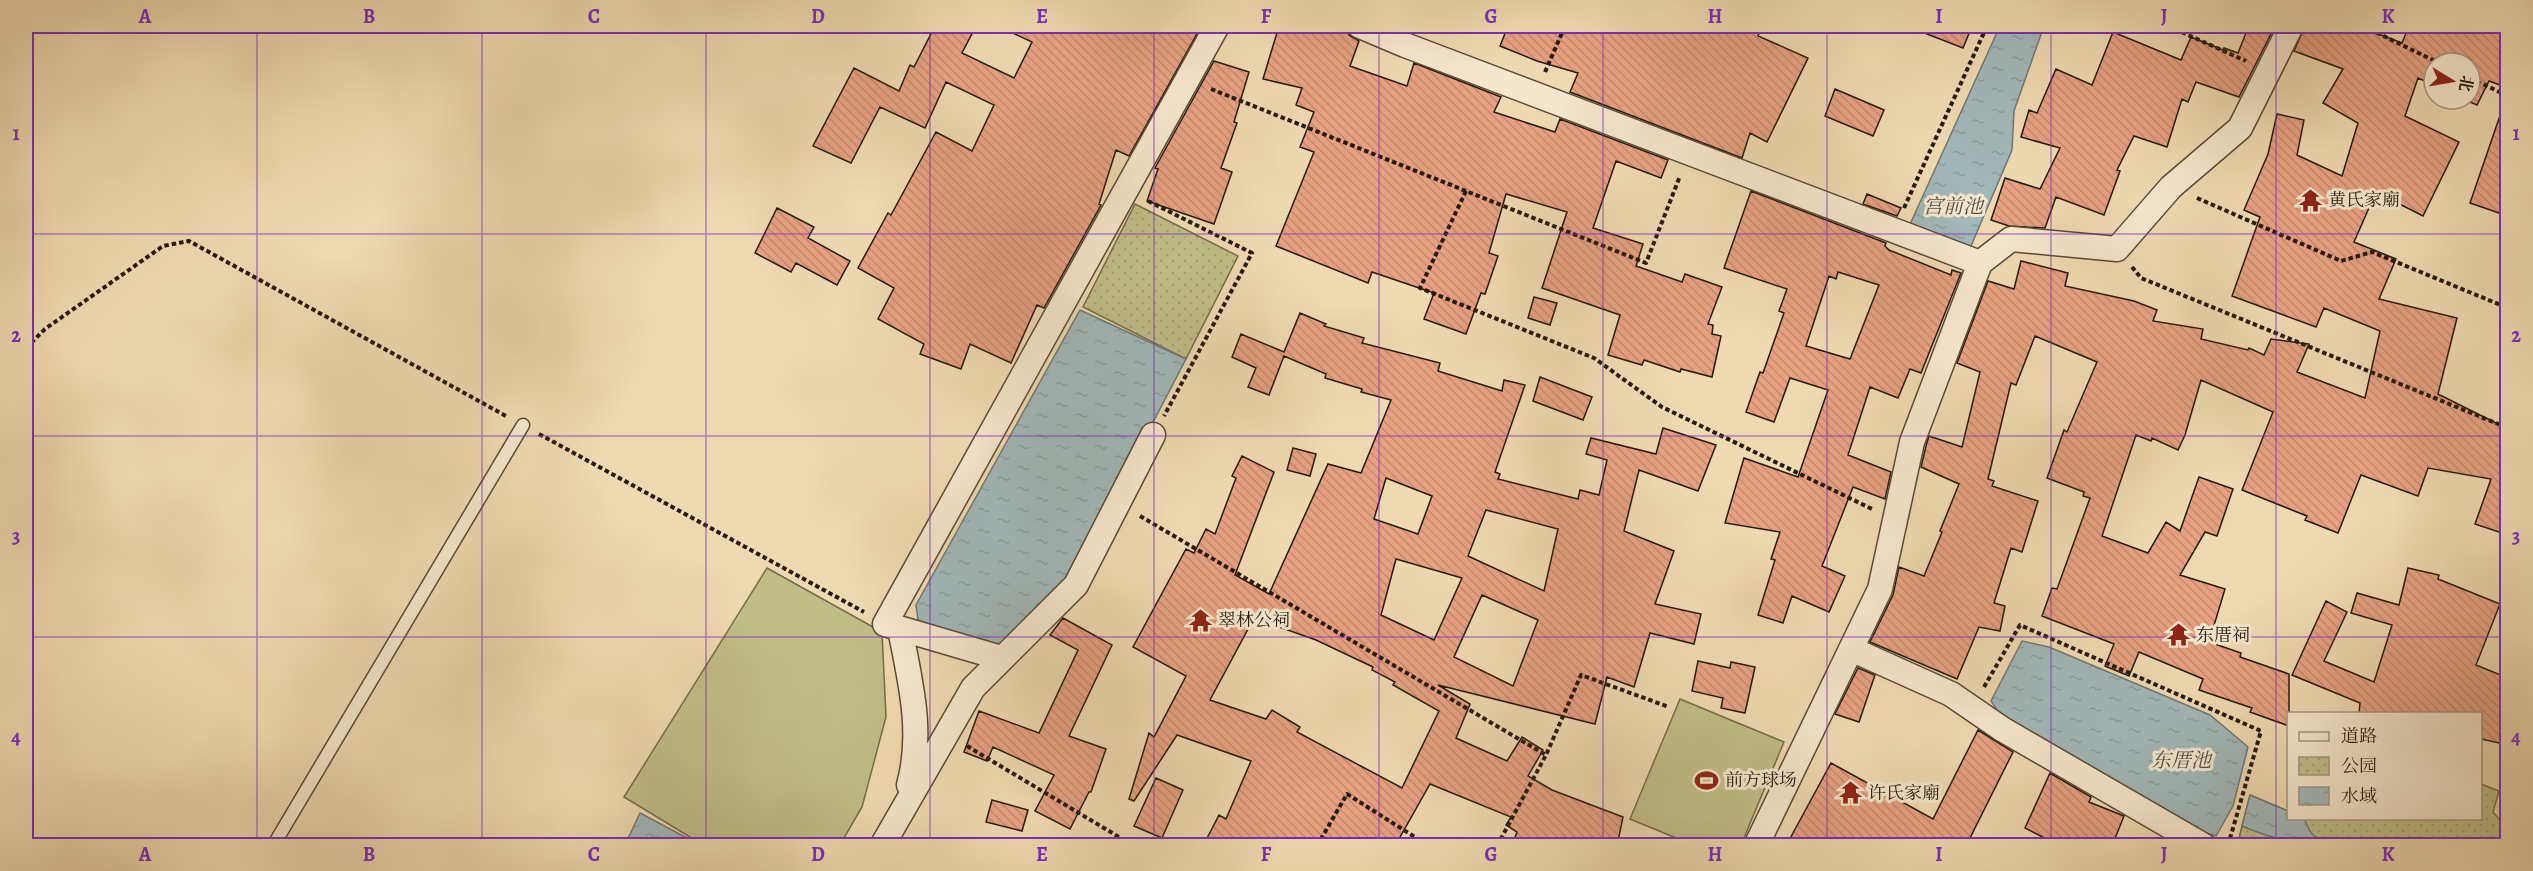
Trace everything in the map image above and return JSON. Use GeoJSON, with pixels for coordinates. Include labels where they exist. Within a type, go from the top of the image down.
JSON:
{"type":"FeatureCollection","features":[{"type":"Feature","properties":{"kind":"street"},"geometry":{"type":"LineString","coordinates":[[902,811],[915,762],[915,703],[893,629],[1126,190],[1217,26]]}},
{"type":"Feature","properties":{"kind":"street"},"geometry":{"type":"LineString","coordinates":[[1360,26],[1980,263]]}},
{"type":"Feature","properties":{"kind":"street"},"geometry":{"type":"LineString","coordinates":[[1756,846],[1880,589],[1912,442],[1980,263],[2011,239],[2117,249],[2171,187],[2240,129],[2291,26]]}},
{"type":"Feature","properties":{"kind":"street"},"geometry":{"type":"LineString","coordinates":[[882,846],[973,688],[1076,585],[1153,435]]}},
{"type":"Feature","properties":{"kind":"street"},"geometry":{"type":"LineString","coordinates":[[893,629],[1001,658]]}},
{"type":"Feature","properties":{"kind":"street"},"geometry":{"type":"LineString","coordinates":[[1851,649],[1951,694],[2002,729],[2204,846]]}},
{"type":"Feature","properties":{"kind":"lane"},"geometry":{"type":"LineString","coordinates":[[273,846],[523,425]]}},
{"type":"Feature","properties":{"kind":"path"},"geometry":{"type":"LineString","coordinates":[[1535,94],[1565,26]]}},
{"type":"Feature","properties":{"kind":"path"},"geometry":{"type":"LineString","coordinates":[[1894,231],[1987,26]]}},
{"type":"Feature","properties":{"kind":"path"},"geometry":{"type":"LineString","coordinates":[[2168,26],[2269,71]]}},
{"type":"Feature","properties":{"kind":"path"},"geometry":{"type":"LineString","coordinates":[[2363,26],[2422,55]]}},
{"type":"Feature","properties":{"kind":"path"},"geometry":{"type":"LineString","coordinates":[[1187,80],[1646,263],[1689,153]]}},
{"type":"Feature","properties":{"kind":"path"},"geometry":{"type":"LineString","coordinates":[[2482,84],[2508,96]]}},
{"type":"Feature","properties":{"kind":"path"},"geometry":{"type":"LineString","coordinates":[[2171,187],[2341,261],[2372,252],[2508,308]]}},
{"type":"Feature","properties":{"kind":"path"},"geometry":{"type":"LineString","coordinates":[[1126,190],[1252,253],[1153,435]]}},
{"type":"Feature","properties":{"kind":"path"},"geometry":{"type":"LineString","coordinates":[[1466,191],[1420,288],[1594,358],[1662,406],[1894,520]]}},
{"type":"Feature","properties":{"kind":"path"},"geometry":{"type":"LineString","coordinates":[[26,348],[45,329],[163,246],[189,241],[893,629]]}},
{"type":"Feature","properties":{"kind":"path"},"geometry":{"type":"LineString","coordinates":[[2117,249],[2141,278],[2508,428]]}},
{"type":"Feature","properties":{"kind":"path"},"geometry":{"type":"LineString","coordinates":[[1118,503],[1546,755]]}},
{"type":"Feature","properties":{"kind":"path"},"geometry":{"type":"LineString","coordinates":[[1972,708],[2020,625],[2261,731],[2228,846]]}},
{"type":"Feature","properties":{"kind":"path"},"geometry":{"type":"LineString","coordinates":[[1497,846],[1546,755],[1581,675],[1669,707]]}},
{"type":"Feature","properties":{"kind":"path"},"geometry":{"type":"LineString","coordinates":[[946,734],[1134,846]]}},
{"type":"Feature","properties":{"kind":"path"},"geometry":{"type":"LineString","coordinates":[[1317,846],[1347,794],[1429,846]]}},
{"type":"Feature","properties":{"kind":"green space"},"geometry":{"type":"Polygon","coordinates":[[[1135,204],[1238,256],[1186,359],[1083,307],[1135,204]]]}},
{"type":"Feature","properties":{"kind":"green space"},"geometry":{"type":"Polygon","coordinates":[[[767,568],[882,632],[886,717],[862,807],[840,845],[703,845],[624,797],[767,568]]]}},
{"type":"Feature","properties":{"kind":"green space","name":"前方球场"},"geometry":{"type":"Polygon","coordinates":[[[1680,699],[1784,742],[1741,845],[1693,845],[1630,819],[1680,699]]]}},
{"type":"Feature","properties":{"kind":"green space"},"geometry":{"type":"Polygon","coordinates":[[[2482,784],[2499,791],[2493,812],[2507,823],[2507,845],[2237,846],[2250,795],[2287,811],[2287,820],[2482,820],[2482,784]]]}},
{"type":"Feature","properties":{"kind":"water","name":"宫前池"},"geometry":{"type":"Polygon","coordinates":[[[2000,26],[2044,26],[2014,111],[2012,150],[1968,253],[1907,231],[2000,26]]]}},
{"type":"Feature","properties":{"kind":"water"},"geometry":{"type":"Polygon","coordinates":[[[1080,310],[1186,359],[1070,581],[1001,648],[919,627],[916,605],[1080,310]]]}},
{"type":"Feature","properties":{"kind":"water","name":"东厝池"},"geometry":{"type":"Polygon","coordinates":[[[2022,641],[2049,647],[2210,715],[2248,747],[2233,806],[2216,836],[2197,831],[2001,716],[1991,701],[2022,641]]]}},
{"type":"Feature","properties":{"kind":"water"},"geometry":{"type":"Polygon","coordinates":[[[2250,795],[2287,811],[2287,820],[2305,820],[2313,835],[2320,839],[2341,843],[2398,845],[2306,845],[2282,840],[2242,826],[2250,795]]]}},
{"type":"Feature","properties":{"kind":"water"},"geometry":{"type":"Polygon","coordinates":[[[640,813],[700,845],[625,845],[640,813]]]}},
{"type":"Feature","properties":{"kind":"building"},"geometry":{"type":"Polygon","coordinates":[[[935,26],[976,26],[962,53],[1014,78],[1032,42],[998,26],[1189,26],[1199,30],[1129,156],[1116,150],[1099,204],[1101,205],[1044,308],[1037,305],[1011,363],[970,344],[961,369],[920,354],[924,344],[878,319],[894,288],[858,268],[888,213],[891,215],[936,132],[972,151],[994,105],[946,82],[925,128],[880,107],[851,163],[813,146],[854,68],[899,91],[910,65],[914,67],[935,26]]]}},
{"type":"Feature","properties":{"kind":"building"},"geometry":{"type":"Polygon","coordinates":[[[1279,26],[1346,26],[1349,35],[1359,41],[1350,66],[1407,86],[1414,63],[1501,97],[1494,112],[1555,132],[1560,119],[1668,160],[1661,178],[1616,161],[1593,228],[1643,244],[1636,266],[1682,282],[1685,274],[1722,287],[1708,324],[1713,325],[1712,334],[1721,336],[1712,377],[1681,369],[1680,372],[1644,360],[1642,365],[1608,355],[1620,315],[1542,288],[1567,212],[1506,194],[1489,253],[1498,256],[1485,294],[1481,293],[1466,334],[1424,319],[1434,293],[1372,272],[1368,283],[1276,246],[1314,152],[1300,147],[1314,112],[1296,105],[1302,88],[1263,79],[1279,26]]]}},
{"type":"Feature","properties":{"kind":"building"},"geometry":{"type":"Polygon","coordinates":[[[1508,26],[1763,26],[1758,36],[1808,58],[1767,142],[1750,133],[1742,158],[1570,92],[1578,73],[1537,61],[1500,46],[1508,26]]]}},
{"type":"Feature","properties":{"kind":"building"},"geometry":{"type":"Polygon","coordinates":[[[1909,26],[1972,26],[1963,48],[1909,26]]]}},
{"type":"Feature","properties":{"kind":"building"},"geometry":{"type":"Polygon","coordinates":[[[2233,26],[2275,26],[2239,97],[2196,82],[2188,102],[2182,99],[2167,147],[2134,136],[2117,170],[2120,171],[2104,215],[2056,197],[2045,228],[2009,226],[1991,220],[2005,178],[2040,189],[2060,148],[2021,137],[2029,110],[2037,113],[2056,69],[2092,85],[2113,32],[2181,60],[2191,37],[2223,50],[2224,48],[2238,53],[2246,33],[2233,26]]]}},
{"type":"Feature","properties":{"kind":"building"},"geometry":{"type":"Polygon","coordinates":[[[2305,26],[2358,26],[2402,43],[2409,26],[2508,26],[2508,88],[2489,81],[2482,95],[2482,51],[2422,51],[2422,80],[2418,78],[2405,116],[2459,142],[2423,216],[2376,192],[2354,242],[2396,259],[2379,299],[2457,318],[2438,394],[2508,429],[2508,535],[2475,524],[2491,479],[2428,468],[2418,496],[2361,475],[2338,533],[2305,520],[2307,516],[2242,490],[2273,412],[2201,380],[2185,435],[2178,450],[2152,438],[2151,441],[2136,435],[2102,536],[2148,553],[2166,522],[2180,531],[2199,477],[2233,489],[2217,536],[2205,532],[2180,575],[2225,589],[2209,642],[2241,653],[2240,657],[2289,674],[2287,725],[2250,712],[2252,708],[2199,690],[2203,679],[2139,652],[2129,676],[2105,666],[2114,644],[2042,616],[2052,588],[2057,589],[2090,498],[2083,496],[2084,492],[2047,478],[2064,430],[2067,432],[2097,362],[2035,336],[2016,385],[2011,383],[1988,479],[1994,481],[1992,486],[2038,501],[2022,552],[2011,548],[1994,603],[2005,606],[2000,631],[1979,627],[1957,679],[1870,642],[1893,595],[1899,567],[1924,576],[1942,532],[1940,531],[1959,484],[1921,467],[1926,446],[1929,436],[1962,447],[1980,372],[1957,363],[1988,281],[2014,289],[2021,261],[2068,273],[2065,286],[2134,301],[2157,310],[2153,321],[2203,329],[2201,339],[2248,350],[2249,348],[2264,355],[2271,339],[2309,344],[2297,372],[2365,398],[2380,331],[2324,308],[2316,327],[2232,296],[2260,217],[2244,210],[2268,154],[2277,114],[2304,120],[2297,155],[2342,176],[2358,123],[2323,103],[2343,69],[2294,51],[2305,26]]]}},
{"type":"Feature","properties":{"kind":"building"},"geometry":{"type":"Polygon","coordinates":[[[1214,61],[1249,72],[1234,122],[1237,123],[1221,168],[1232,172],[1214,224],[1147,201],[1158,169],[1155,168],[1214,61]]]}},
{"type":"Feature","properties":{"kind":"building"},"geometry":{"type":"Polygon","coordinates":[[[1835,89],[1884,110],[1873,136],[1825,116],[1835,89]]]}},
{"type":"Feature","properties":{"kind":"building"},"geometry":{"type":"Polygon","coordinates":[[[2504,104],[2508,105],[2508,188],[2499,213],[2470,203],[2504,104]]]}},
{"type":"Feature","properties":{"kind":"building"},"geometry":{"type":"Polygon","coordinates":[[[1751,191],[1886,243],[1885,246],[1889,250],[1951,275],[1952,270],[1961,273],[1921,373],[1910,369],[1898,398],[1870,387],[1848,455],[1891,472],[1885,499],[1853,487],[1822,566],[1845,576],[1829,612],[1792,596],[1783,623],[1758,615],[1775,560],[1771,559],[1780,532],[1725,523],[1744,458],[1798,477],[1828,390],[1790,378],[1774,422],[1746,412],[1760,372],[1763,373],[1784,313],[1779,311],[1787,289],[1724,268],[1751,191]],[[1838,272],[1836,279],[1829,276],[1806,346],[1850,359],[1879,285],[1838,272]]]}},
{"type":"Feature","properties":{"kind":"building"},"geometry":{"type":"Polygon","coordinates":[[[1867,194],[1901,208],[1897,216],[1863,204],[1867,194]]]}},
{"type":"Feature","properties":{"kind":"building"},"geometry":{"type":"Polygon","coordinates":[[[777,208],[814,227],[808,238],[850,261],[837,285],[796,263],[791,272],[755,253],[777,208]]]}},
{"type":"Feature","properties":{"kind":"building"},"geometry":{"type":"Polygon","coordinates":[[[1534,297],[1557,303],[1550,325],[1528,318],[1534,297]]]}},
{"type":"Feature","properties":{"kind":"building"},"geometry":{"type":"Polygon","coordinates":[[[1300,313],[1326,324],[1324,326],[1364,338],[1362,343],[1440,363],[1438,371],[1502,391],[1504,380],[1525,385],[1495,472],[1500,474],[1498,479],[1578,499],[1580,490],[1599,495],[1607,460],[1586,454],[1591,438],[1656,454],[1663,428],[1716,445],[1698,491],[1639,470],[1624,531],[1674,551],[1655,604],[1701,614],[1694,644],[1650,633],[1634,687],[1607,677],[1595,724],[1438,685],[1470,704],[1456,738],[1507,761],[1522,737],[1543,750],[1528,776],[1552,790],[1623,817],[1617,846],[1512,846],[1517,832],[1506,825],[1511,817],[1430,784],[1395,846],[1203,846],[1219,815],[1226,819],[1251,761],[1177,735],[1134,801],[1129,799],[1149,733],[1154,737],[1186,676],[1133,647],[1186,549],[1194,553],[1206,529],[1215,534],[1236,478],[1232,476],[1242,456],[1274,472],[1235,575],[1269,594],[1328,464],[1361,473],[1391,400],[1361,392],[1362,389],[1325,378],[1326,374],[1284,356],[1269,395],[1248,387],[1256,368],[1232,357],[1241,334],[1284,352],[1300,313]],[[1386,478],[1374,519],[1418,534],[1432,496],[1386,478]],[[1486,510],[1468,556],[1544,591],[1558,529],[1486,510]],[[1396,559],[1381,615],[1434,640],[1462,578],[1396,559]],[[1482,595],[1454,657],[1513,686],[1538,620],[1482,595]],[[1254,618],[1210,700],[1266,719],[1272,710],[1300,727],[1297,732],[1402,788],[1439,711],[1393,685],[1395,682],[1372,670],[1373,667],[1316,640],[1254,618]]]}},
{"type":"Feature","properties":{"kind":"building"},"geometry":{"type":"Polygon","coordinates":[[[1540,377],[1592,397],[1583,420],[1533,401],[1540,377]]]}},
{"type":"Feature","properties":{"kind":"building"},"geometry":{"type":"Polygon","coordinates":[[[1293,448],[1316,454],[1310,476],[1287,470],[1293,448]]]}},
{"type":"Feature","properties":{"kind":"building"},"geometry":{"type":"Polygon","coordinates":[[[2408,568],[2439,575],[2438,579],[2500,604],[2476,665],[2508,678],[2508,745],[2482,739],[2482,712],[2359,712],[2360,703],[2292,675],[2326,601],[2347,612],[2324,661],[2374,682],[2392,625],[2351,613],[2357,593],[2399,605],[2408,568]]]}},
{"type":"Feature","properties":{"kind":"building"},"geometry":{"type":"Polygon","coordinates":[[[1063,618],[1112,645],[1069,736],[1106,749],[1091,792],[1070,829],[1035,811],[1054,775],[993,747],[987,761],[964,752],[979,711],[1039,733],[1078,650],[1050,635],[1063,618]]]}},
{"type":"Feature","properties":{"kind":"building"},"geometry":{"type":"Polygon","coordinates":[[[1698,661],[1730,668],[1731,662],[1755,667],[1745,713],[1721,708],[1723,698],[1692,691],[1698,661]]]}},
{"type":"Feature","properties":{"kind":"building"},"geometry":{"type":"Polygon","coordinates":[[[1858,668],[1875,675],[1859,722],[1835,714],[1858,668]]]}},
{"type":"Feature","properties":{"kind":"building","name":"许氏家廟"},"geometry":{"type":"Polygon","coordinates":[[[1978,730],[2013,752],[1966,846],[1786,846],[1831,763],[1933,819],[1978,730]]]}},
{"type":"Feature","properties":{"kind":"building"},"geometry":{"type":"Polygon","coordinates":[[[2050,773],[2091,797],[2089,802],[2124,816],[2112,846],[2060,846],[2025,828],[2050,773]]]}},
{"type":"Feature","properties":{"kind":"building"},"geometry":{"type":"Polygon","coordinates":[[[1156,778],[1183,790],[1162,838],[1134,826],[1156,778]]]}},
{"type":"Feature","properties":{"kind":"building"},"geometry":{"type":"Polygon","coordinates":[[[992,800],[1028,810],[1022,831],[986,822],[992,800]]]}},
{"type":"Feature","properties":{"kind":"place","name":"黄氏家廟"},"geometry":{"type":"Point","coordinates":[2310,200]}},
{"type":"Feature","properties":{"kind":"place","name":"翠林公祠"},"geometry":{"type":"Point","coordinates":[1200,620]}},
{"type":"Feature","properties":{"kind":"place","name":"东厝祠"},"geometry":{"type":"Point","coordinates":[2178,635]}},
{"type":"Feature","properties":{"kind":"place","name":"前方球场"},"geometry":{"type":"Point","coordinates":[1707,780]}},
{"type":"Feature","properties":{"kind":"place","name":"许氏家廟"},"geometry":{"type":"Point","coordinates":[1850,793]}}]}
